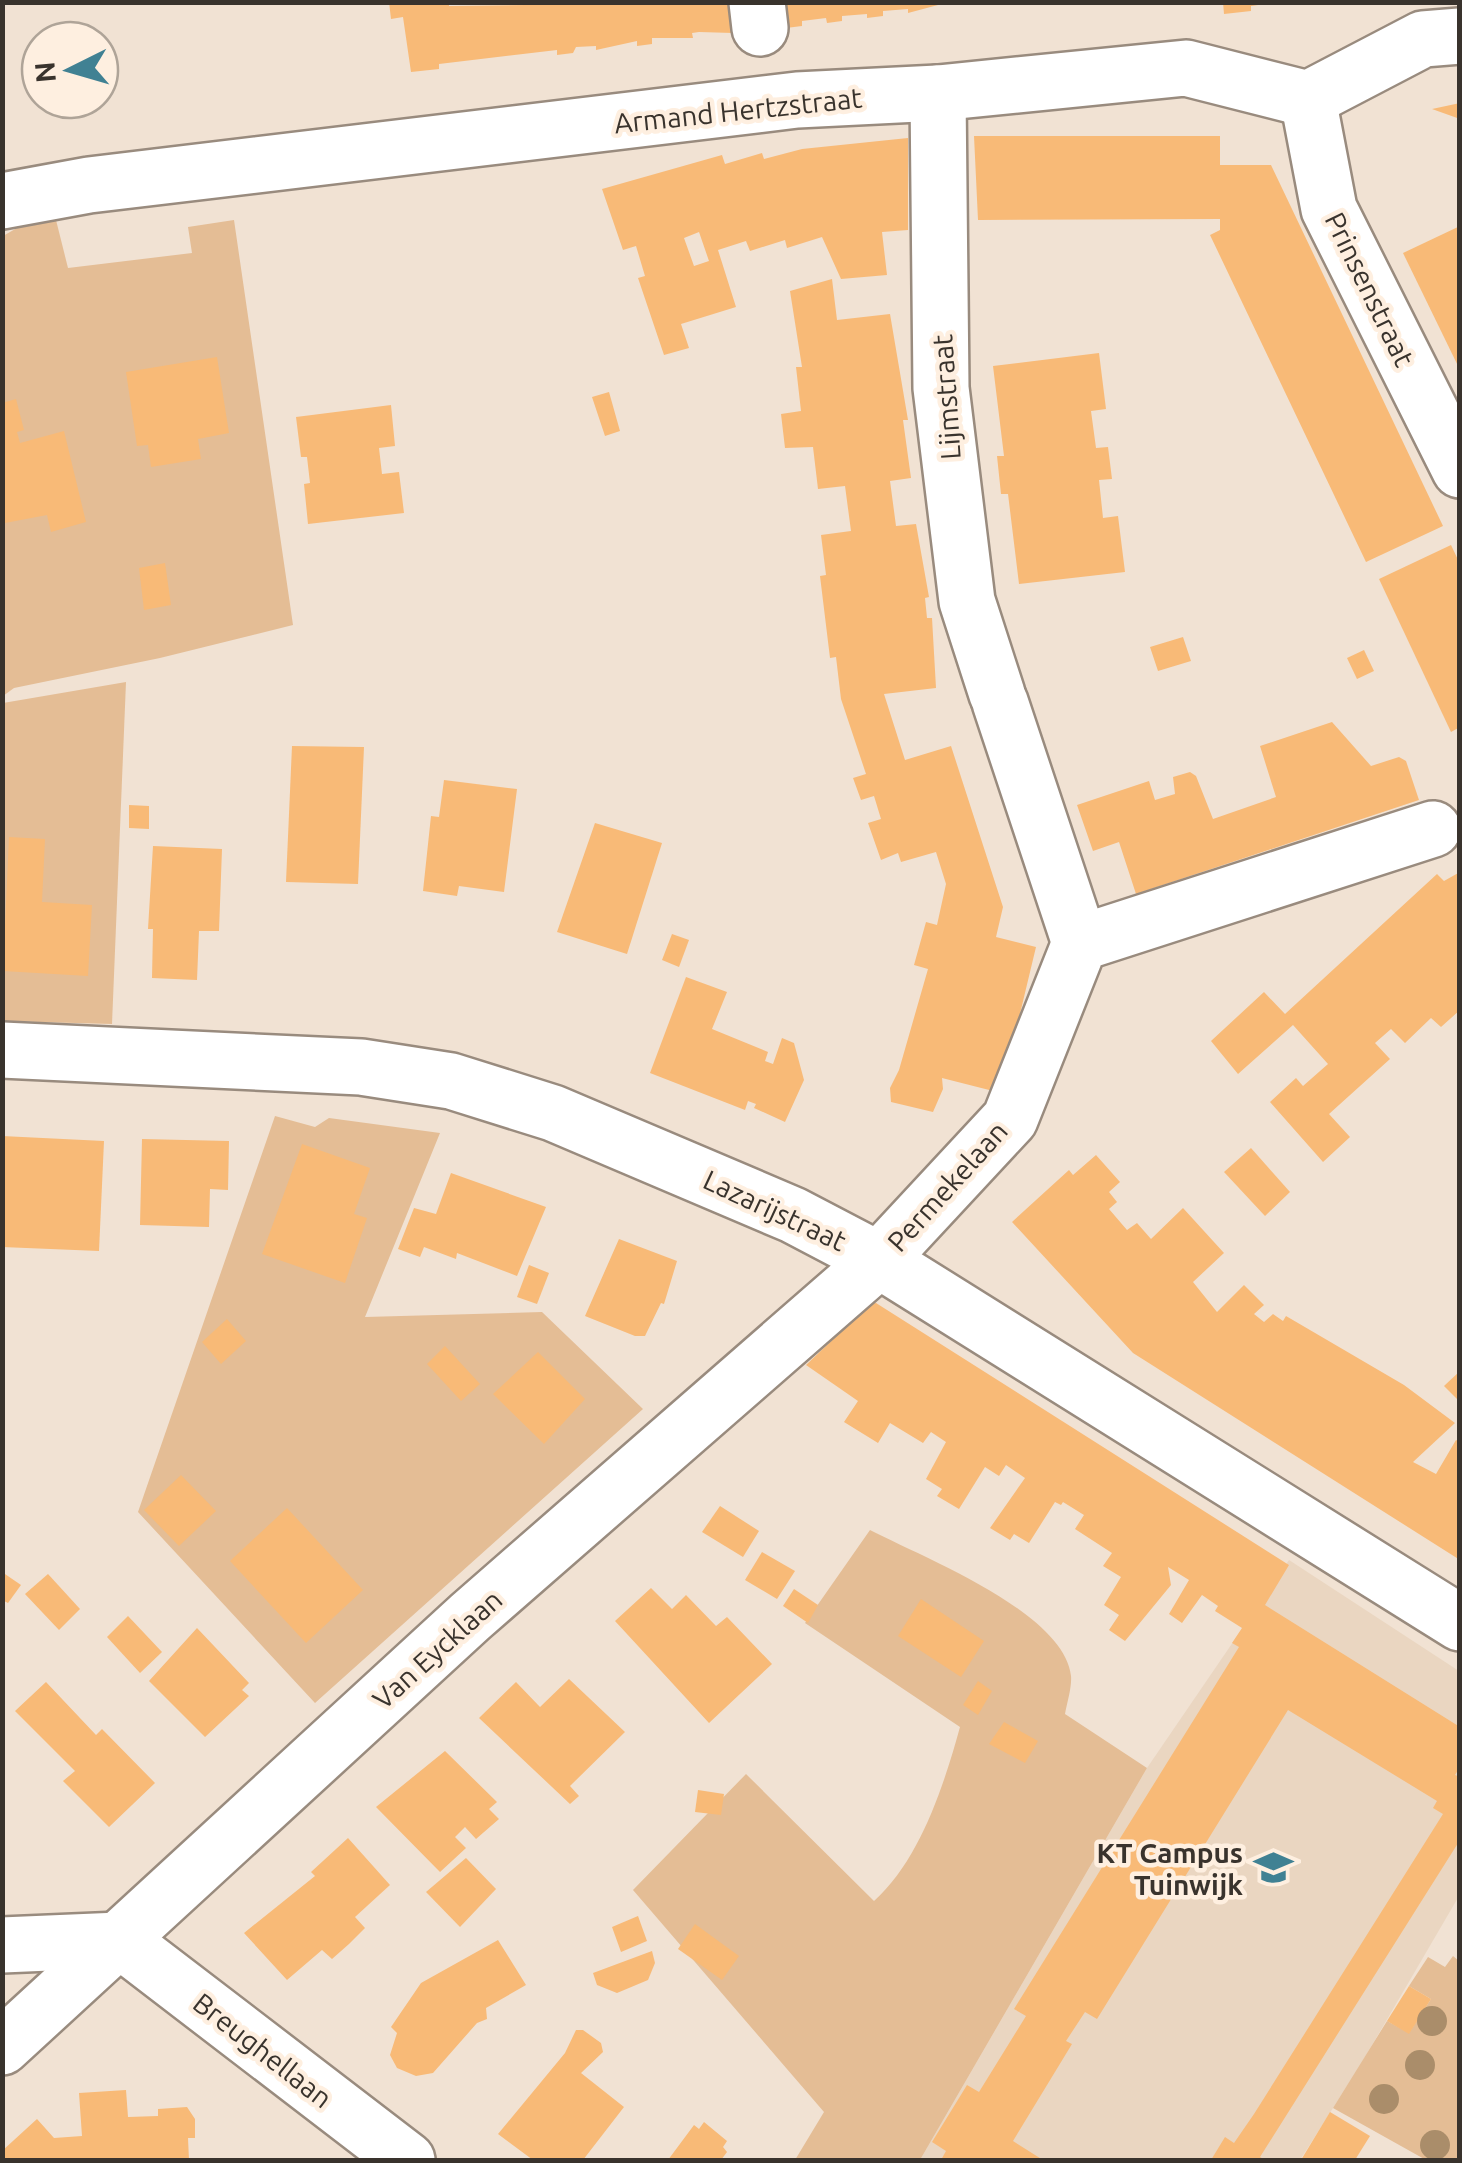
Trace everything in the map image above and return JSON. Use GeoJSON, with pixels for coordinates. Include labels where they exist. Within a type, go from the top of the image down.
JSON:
{"type":"FeatureCollection","features":[{"type":"Feature","properties":{"kind":"street"},"geometry":{"type":"LineString","coordinates":[[1308,98],[1423,39],[1460,36]]}},
{"type":"Feature","properties":{"kind":"street","name":"Armand Hertzstraat"},"geometry":{"type":"LineString","coordinates":[[2,202],[90,186],[778,102],[938,94],[1186,68],[1308,98]]}},
{"type":"Feature","properties":{"kind":"street","name":"Lijmstraat"},"geometry":{"type":"LineString","coordinates":[[938,94],[941,388],[967,601],[1080,943]]}},
{"type":"Feature","properties":{"kind":"street","name":"Prinsenstraat"},"geometry":{"type":"LineString","coordinates":[[1308,98],[1329,209],[1460,470]]}},
{"type":"Feature","properties":{"kind":"street"},"geometry":{"type":"LineString","coordinates":[[1080,943],[1433,829]]}},
{"type":"Feature","properties":{"kind":"street","name":"Permekelaan"},"geometry":{"type":"LineString","coordinates":[[879,1260],[1010,1120],[1080,943]]}},
{"type":"Feature","properties":{"kind":"street","name":"Lazarijstraat"},"geometry":{"type":"LineString","coordinates":[[2,1050],[361,1067],[451,1081],[553,1113],[794,1214],[879,1260],[1460,1622]]}},
{"type":"Feature","properties":{"kind":"street","name":"Van Eycklaan"},"geometry":{"type":"LineString","coordinates":[[2,2047],[470,1617],[879,1260]]}},
{"type":"Feature","properties":{"kind":"street"},"geometry":{"type":"LineString","coordinates":[[2,1945],[120,1940]]}},
{"type":"Feature","properties":{"kind":"street","name":"Breughellaan"},"geometry":{"type":"LineString","coordinates":[[120,1940],[407,2160]]}},
{"type":"Feature","properties":{"kind":"shaded area"},"geometry":{"type":"Polygon","coordinates":[[[56,220],[68,268],[192,253],[188,227],[234,220],[293,625],[14,688],[3,696],[3,236],[24,224],[56,220]]]}},
{"type":"Feature","properties":{"kind":"shaded area"},"geometry":{"type":"Polygon","coordinates":[[[126,682],[112,1024],[3,1021],[3,703],[126,682]]]}},
{"type":"Feature","properties":{"kind":"shaded area"},"geometry":{"type":"Polygon","coordinates":[[[275,1116],[315,1127],[329,1118],[440,1133],[365,1317],[542,1312],[643,1409],[315,1703],[138,1512],[275,1116]]]}},
{"type":"Feature","properties":{"kind":"shaded area"},"geometry":{"type":"Polygon","coordinates":[[[870,1530],[987,1589],[1044,1630],[1062,1652],[1071,1676],[1065,1714],[1147,1768],[920,2160],[795,2160],[824,2112],[633,1890],[746,1774],[874,1901],[905,1865],[938,1797],[960,1727],[805,1623],[870,1530]]]}},
{"type":"Feature","properties":{"kind":"shaded area","name":"KT Campus Tuinwijk"},"geometry":{"type":"Polygon","coordinates":[[[1289,1560],[1459,1671],[1459,1896],[1361,2064],[1300,2160],[920,2160],[1147,1768],[1289,1560]]]}},
{"type":"Feature","properties":{"kind":"shaded area"},"geometry":{"type":"Polygon","coordinates":[[[1453,1956],[1459,1961],[1459,2160],[1426,2160],[1333,2108],[1387,2021],[1409,2033],[1431,1999],[1409,1986],[1428,1957],[1445,1967],[1453,1956]]]}},
{"type":"Feature","properties":{"kind":"building"},"geometry":{"type":"Polygon","coordinates":[[[389,2],[449,2],[449,6],[738,2],[733,33],[699,32],[692,33],[693,38],[652,38],[652,44],[637,46],[637,41],[596,50],[596,46],[576,47],[573,53],[557,55],[557,50],[439,64],[439,69],[411,72],[403,17],[391,19],[389,2]]]}},
{"type":"Feature","properties":{"kind":"building"},"geometry":{"type":"Polygon","coordinates":[[[775,2],[938,5],[908,13],[908,9],[883,11],[883,16],[867,18],[867,14],[842,16],[842,21],[827,23],[826,18],[802,21],[802,26],[786,28],[775,2]]]}},
{"type":"Feature","properties":{"kind":"building"},"geometry":{"type":"Polygon","coordinates":[[[1223,2],[1258,5],[1251,6],[1251,11],[1224,14],[1223,2]]]}},
{"type":"Feature","properties":{"kind":"building"},"geometry":{"type":"Polygon","coordinates":[[[1460,103],[1460,119],[1432,109],[1460,103]]]}},
{"type":"Feature","properties":{"kind":"building"},"geometry":{"type":"Polygon","coordinates":[[[974,136],[1220,136],[1220,165],[1271,165],[1443,526],[1366,562],[1210,235],[1220,230],[1220,219],[978,220],[974,136]]]}},
{"type":"Feature","properties":{"kind":"building"},"geometry":{"type":"Polygon","coordinates":[[[908,138],[908,230],[882,232],[887,275],[841,279],[822,237],[787,248],[785,240],[750,251],[746,241],[718,250],[736,307],[681,324],[689,348],[664,355],[638,278],[645,276],[636,246],[623,250],[602,189],[722,155],[725,164],[762,153],[764,159],[802,149],[908,138]],[[699,232],[684,238],[694,266],[709,261],[699,232]]]}},
{"type":"Feature","properties":{"kind":"building"},"geometry":{"type":"Polygon","coordinates":[[[1460,226],[1460,370],[1403,253],[1460,226]]]}},
{"type":"Feature","properties":{"kind":"building"},"geometry":{"type":"Polygon","coordinates":[[[832,279],[837,320],[890,314],[908,420],[903,420],[911,478],[890,481],[896,526],[916,524],[929,597],[925,598],[927,618],[932,618],[936,688],[884,694],[905,760],[951,746],[1003,907],[996,937],[1036,947],[1001,1093],[942,1078],[943,1089],[933,1112],[891,1102],[890,1088],[899,1070],[928,969],[914,965],[926,922],[937,925],[946,884],[936,852],[901,862],[898,853],[881,860],[868,823],[881,819],[874,796],[861,800],[853,778],[866,774],[841,699],[836,657],[830,658],[820,576],[826,575],[821,535],[851,531],[845,486],[818,489],[813,447],[785,448],[781,414],[801,411],[796,367],[802,367],[790,291],[832,279]]]}},
{"type":"Feature","properties":{"kind":"building"},"geometry":{"type":"Polygon","coordinates":[[[1099,353],[1106,409],[1091,411],[1096,448],[1108,447],[1112,479],[1099,480],[1103,518],[1118,516],[1125,572],[1019,584],[1008,494],[1001,494],[997,456],[1004,456],[993,366],[1099,353]]]}},
{"type":"Feature","properties":{"kind":"building"},"geometry":{"type":"Polygon","coordinates":[[[217,357],[229,433],[198,439],[201,459],[151,467],[148,445],[137,446],[126,372],[217,357]]]}},
{"type":"Feature","properties":{"kind":"building"},"geometry":{"type":"Polygon","coordinates":[[[609,392],[620,431],[605,436],[592,397],[609,392]]]}},
{"type":"Feature","properties":{"kind":"building"},"geometry":{"type":"Polygon","coordinates":[[[16,399],[24,430],[17,432],[20,443],[64,431],[86,522],[51,532],[47,515],[5,523],[2,403],[16,399]]]}},
{"type":"Feature","properties":{"kind":"building"},"geometry":{"type":"Polygon","coordinates":[[[391,405],[395,446],[379,448],[382,474],[399,472],[404,513],[308,524],[304,484],[310,483],[307,457],[301,457],[296,417],[391,405]]]}},
{"type":"Feature","properties":{"kind":"building"},"geometry":{"type":"Polygon","coordinates":[[[1451,545],[1460,564],[1460,727],[1451,732],[1379,579],[1451,545]]]}},
{"type":"Feature","properties":{"kind":"building"},"geometry":{"type":"Polygon","coordinates":[[[165,563],[171,605],[144,610],[139,568],[165,563]]]}},
{"type":"Feature","properties":{"kind":"building"},"geometry":{"type":"Polygon","coordinates":[[[1183,637],[1191,661],[1158,671],[1150,647],[1183,637]]]}},
{"type":"Feature","properties":{"kind":"building"},"geometry":{"type":"Polygon","coordinates":[[[1364,650],[1374,671],[1357,679],[1347,658],[1364,650]]]}},
{"type":"Feature","properties":{"kind":"building"},"geometry":{"type":"Polygon","coordinates":[[[1332,722],[1371,766],[1399,757],[1406,761],[1419,800],[1136,894],[1119,842],[1093,851],[1077,805],[1149,781],[1155,800],[1175,794],[1173,777],[1190,772],[1196,776],[1213,819],[1276,797],[1260,746],[1332,722]]]}},
{"type":"Feature","properties":{"kind":"building"},"geometry":{"type":"Polygon","coordinates":[[[292,746],[364,747],[358,884],[286,882],[292,746]]]}},
{"type":"Feature","properties":{"kind":"building"},"geometry":{"type":"Polygon","coordinates":[[[444,780],[517,789],[504,892],[459,886],[457,896],[423,891],[431,816],[439,817],[444,780]]]}},
{"type":"Feature","properties":{"kind":"building"},"geometry":{"type":"Polygon","coordinates":[[[129,805],[149,806],[149,829],[129,828],[129,805]]]}},
{"type":"Feature","properties":{"kind":"building"},"geometry":{"type":"Polygon","coordinates":[[[595,823],[662,843],[627,954],[557,932],[595,823]]]}},
{"type":"Feature","properties":{"kind":"building"},"geometry":{"type":"Polygon","coordinates":[[[9,837],[45,839],[42,902],[92,905],[88,976],[3,971],[9,837]]]}},
{"type":"Feature","properties":{"kind":"building"},"geometry":{"type":"Polygon","coordinates":[[[153,846],[222,849],[219,931],[199,931],[197,980],[152,978],[153,929],[148,929],[153,846]]]}},
{"type":"Feature","properties":{"kind":"building"},"geometry":{"type":"Polygon","coordinates":[[[1460,872],[1460,1010],[1441,1027],[1431,1018],[1405,1043],[1391,1029],[1375,1043],[1390,1059],[1329,1114],[1350,1137],[1323,1162],[1270,1102],[1296,1078],[1303,1086],[1328,1064],[1293,1025],[1238,1074],[1211,1041],[1264,992],[1285,1014],[1437,874],[1444,881],[1460,872]]]}},
{"type":"Feature","properties":{"kind":"building"},"geometry":{"type":"Polygon","coordinates":[[[672,934],[689,940],[679,967],[662,960],[672,934]]]}},
{"type":"Feature","properties":{"kind":"building"},"geometry":{"type":"Polygon","coordinates":[[[686,977],[727,992],[712,1029],[768,1052],[765,1061],[773,1064],[782,1038],[794,1043],[804,1080],[785,1122],[754,1108],[756,1104],[748,1101],[745,1110],[650,1073],[686,977]]]}},
{"type":"Feature","properties":{"kind":"building"},"geometry":{"type":"Polygon","coordinates":[[[2,1136],[104,1141],[99,1251],[2,1247],[2,1136]]]}},
{"type":"Feature","properties":{"kind":"building"},"geometry":{"type":"Polygon","coordinates":[[[142,1139],[229,1141],[228,1190],[210,1189],[209,1227],[140,1225],[142,1139]]]}},
{"type":"Feature","properties":{"kind":"building"},"geometry":{"type":"Polygon","coordinates":[[[302,1144],[370,1168],[354,1214],[367,1218],[345,1283],[262,1254],[302,1144]]]}},
{"type":"Feature","properties":{"kind":"building"},"geometry":{"type":"Polygon","coordinates":[[[1251,1148],[1290,1192],[1265,1216],[1224,1172],[1251,1148]]]}},
{"type":"Feature","properties":{"kind":"building"},"geometry":{"type":"Polygon","coordinates":[[[1096,1155],[1120,1182],[1109,1192],[1117,1202],[1109,1209],[1127,1230],[1137,1223],[1151,1239],[1183,1208],[1224,1253],[1193,1282],[1217,1312],[1244,1285],[1264,1305],[1254,1314],[1264,1322],[1273,1314],[1283,1321],[1286,1316],[1404,1385],[1455,1423],[1413,1462],[1436,1474],[1456,1440],[1460,1442],[1460,1560],[1133,1353],[1012,1222],[1069,1170],[1073,1175],[1096,1155]]]}},
{"type":"Feature","properties":{"kind":"building"},"geometry":{"type":"Polygon","coordinates":[[[451,1173],[546,1207],[517,1276],[457,1253],[456,1259],[424,1247],[420,1257],[398,1249],[414,1208],[436,1214],[451,1173]]]}},
{"type":"Feature","properties":{"kind":"building"},"geometry":{"type":"Polygon","coordinates":[[[619,1239],[677,1261],[664,1304],[661,1303],[645,1336],[635,1336],[585,1316],[619,1239]]]}},
{"type":"Feature","properties":{"kind":"building"},"geometry":{"type":"Polygon","coordinates":[[[529,1265],[549,1273],[537,1304],[517,1297],[529,1265]]]}},
{"type":"Feature","properties":{"kind":"building"},"geometry":{"type":"Polygon","coordinates":[[[876,1303],[1289,1565],[1265,1605],[1460,1727],[1460,1767],[1455,1775],[1460,1777],[1460,1840],[1260,2157],[1265,2160],[1211,2160],[1225,2137],[1234,2143],[1254,2114],[1443,1814],[1433,1808],[1437,1801],[1288,1710],[1097,2019],[1085,2012],[1066,2041],[1072,2044],[1013,2141],[1043,2160],[941,2160],[946,2151],[932,2142],[967,2085],[979,2092],[1026,2016],[1014,2009],[1239,1647],[1232,1643],[1242,1628],[1215,1611],[1218,1606],[1202,1595],[1182,1623],[1169,1614],[1189,1580],[1168,1567],[1171,1585],[1125,1641],[1109,1630],[1119,1615],[1104,1605],[1121,1577],[1103,1566],[1112,1553],[1075,1529],[1084,1515],[1063,1502],[1055,1502],[1029,1543],[1014,1534],[1010,1540],[990,1528],[1025,1478],[1006,1465],[999,1476],[985,1467],[959,1509],[937,1496],[942,1489],[926,1479],[946,1442],[931,1432],[923,1443],[890,1423],[878,1443],[844,1422],[858,1401],[806,1365],[870,1304],[876,1303]]]}},
{"type":"Feature","properties":{"kind":"building"},"geometry":{"type":"Polygon","coordinates":[[[227,1319],[246,1341],[221,1364],[202,1342],[227,1319]]]}},
{"type":"Feature","properties":{"kind":"building"},"geometry":{"type":"Polygon","coordinates":[[[445,1346],[480,1384],[461,1401],[427,1364],[445,1346]]]}},
{"type":"Feature","properties":{"kind":"building"},"geometry":{"type":"Polygon","coordinates":[[[538,1352],[585,1399],[544,1444],[493,1394],[538,1352]]]}},
{"type":"Feature","properties":{"kind":"building"},"geometry":{"type":"Polygon","coordinates":[[[1460,1371],[1460,1402],[1444,1386],[1460,1371]]]}},
{"type":"Feature","properties":{"kind":"building"},"geometry":{"type":"Polygon","coordinates":[[[181,1475],[216,1511],[179,1546],[144,1510],[181,1475]]]}},
{"type":"Feature","properties":{"kind":"building"},"geometry":{"type":"Polygon","coordinates":[[[720,1506],[759,1531],[743,1557],[702,1532],[720,1506]]]}},
{"type":"Feature","properties":{"kind":"building"},"geometry":{"type":"Polygon","coordinates":[[[287,1508],[363,1590],[306,1643],[230,1561],[287,1508]]]}},
{"type":"Feature","properties":{"kind":"building"},"geometry":{"type":"Polygon","coordinates":[[[762,1552],[795,1571],[777,1599],[745,1580],[762,1552]]]}},
{"type":"Feature","properties":{"kind":"building"},"geometry":{"type":"Polygon","coordinates":[[[2,1572],[21,1585],[8,1603],[2,1600],[2,1572]]]}},
{"type":"Feature","properties":{"kind":"building"},"geometry":{"type":"Polygon","coordinates":[[[48,1574],[80,1609],[59,1630],[25,1594],[48,1574]]]}},
{"type":"Feature","properties":{"kind":"building"},"geometry":{"type":"Polygon","coordinates":[[[651,1588],[672,1609],[686,1595],[716,1626],[727,1617],[772,1664],[709,1723],[615,1621],[651,1588]]]}},
{"type":"Feature","properties":{"kind":"building"},"geometry":{"type":"Polygon","coordinates":[[[794,1589],[818,1605],[808,1623],[783,1606],[794,1589]]]}},
{"type":"Feature","properties":{"kind":"building"},"geometry":{"type":"Polygon","coordinates":[[[921,1599],[984,1641],[961,1677],[898,1636],[921,1599]]]}},
{"type":"Feature","properties":{"kind":"building"},"geometry":{"type":"Polygon","coordinates":[[[128,1616],[162,1652],[140,1673],[107,1637],[128,1616]]]}},
{"type":"Feature","properties":{"kind":"building"},"geometry":{"type":"Polygon","coordinates":[[[197,1628],[249,1683],[242,1690],[249,1696],[205,1737],[149,1681],[197,1628]]]}},
{"type":"Feature","properties":{"kind":"building"},"geometry":{"type":"Polygon","coordinates":[[[569,1679],[625,1732],[570,1786],[579,1796],[570,1804],[479,1718],[516,1682],[540,1707],[569,1679]]]}},
{"type":"Feature","properties":{"kind":"building"},"geometry":{"type":"Polygon","coordinates":[[[978,1681],[992,1691],[978,1715],[963,1705],[978,1681]]]}},
{"type":"Feature","properties":{"kind":"building"},"geometry":{"type":"Polygon","coordinates":[[[46,1682],[96,1735],[102,1729],[155,1783],[109,1827],[63,1781],[75,1771],[15,1711],[46,1682]]]}},
{"type":"Feature","properties":{"kind":"building"},"geometry":{"type":"Polygon","coordinates":[[[1004,1722],[1038,1741],[1025,1763],[989,1744],[1004,1722]]]}},
{"type":"Feature","properties":{"kind":"building"},"geometry":{"type":"Polygon","coordinates":[[[445,1751],[497,1802],[489,1809],[499,1819],[476,1839],[465,1827],[455,1837],[466,1848],[440,1872],[376,1807],[445,1751]]]}},
{"type":"Feature","properties":{"kind":"building"},"geometry":{"type":"Polygon","coordinates":[[[698,1790],[724,1794],[721,1815],[695,1812],[698,1790]]]}},
{"type":"Feature","properties":{"kind":"building"},"geometry":{"type":"Polygon","coordinates":[[[348,1838],[390,1885],[355,1917],[365,1928],[349,1944],[332,1959],[322,1950],[287,1980],[244,1933],[315,1876],[311,1872],[348,1838]]]}},
{"type":"Feature","properties":{"kind":"building"},"geometry":{"type":"Polygon","coordinates":[[[466,1858],[496,1889],[460,1927],[426,1892],[466,1858]]]}},
{"type":"Feature","properties":{"kind":"building"},"geometry":{"type":"Polygon","coordinates":[[[638,1916],[647,1941],[621,1952],[612,1927],[638,1916]]]}},
{"type":"Feature","properties":{"kind":"building"},"geometry":{"type":"Polygon","coordinates":[[[695,1924],[739,1956],[722,1980],[678,1949],[695,1924]]]}},
{"type":"Feature","properties":{"kind":"building"},"geometry":{"type":"Polygon","coordinates":[[[498,1940],[526,1985],[486,2008],[487,2019],[477,2023],[433,2073],[416,2076],[397,2068],[390,2055],[397,2033],[391,2027],[421,1983],[498,1940]]]}},
{"type":"Feature","properties":{"kind":"building"},"geometry":{"type":"Polygon","coordinates":[[[652,1951],[655,1963],[648,1980],[617,1993],[597,1985],[593,1973],[652,1951]]]}},
{"type":"Feature","properties":{"kind":"building"},"geometry":{"type":"Polygon","coordinates":[[[1409,1986],[1431,1999],[1409,2034],[1387,2021],[1409,1986]]]}},
{"type":"Feature","properties":{"kind":"building"},"geometry":{"type":"Polygon","coordinates":[[[576,2030],[583,2030],[601,2043],[603,2052],[581,2073],[624,2107],[583,2160],[533,2160],[498,2134],[565,2053],[576,2030]]]}},
{"type":"Feature","properties":{"kind":"building"},"geometry":{"type":"Polygon","coordinates":[[[126,2090],[128,2117],[158,2116],[158,2109],[187,2107],[195,2119],[195,2138],[188,2138],[189,2160],[2,2160],[2,2151],[37,2119],[54,2138],[82,2136],[79,2093],[126,2090]]]}},
{"type":"Feature","properties":{"kind":"building"},"geometry":{"type":"Polygon","coordinates":[[[1330,2112],[1370,2136],[1355,2160],[1301,2160],[1330,2112]]]}},
{"type":"Feature","properties":{"kind":"building"},"geometry":{"type":"Polygon","coordinates":[[[704,2122],[727,2141],[723,2147],[727,2152],[721,2160],[668,2160],[694,2125],[699,2129],[704,2122]]]}},
{"type":"Feature","properties":{"kind":"place","name":"KT Campus Tuinwijk"},"geometry":{"type":"Point","coordinates":[1273,1868]}}]}
